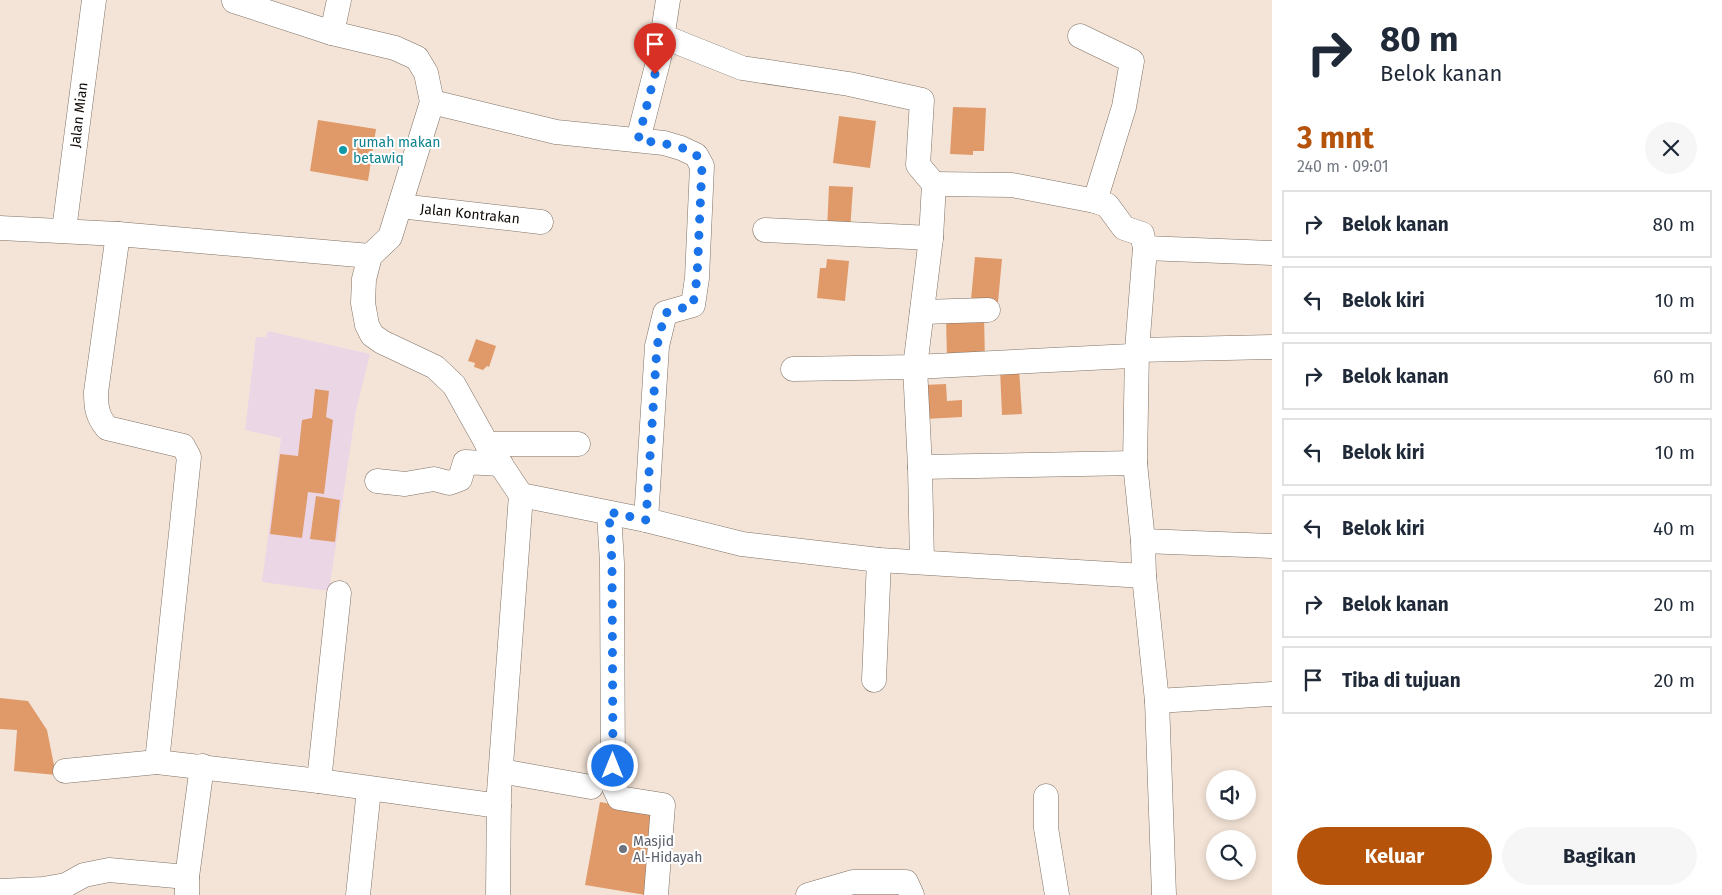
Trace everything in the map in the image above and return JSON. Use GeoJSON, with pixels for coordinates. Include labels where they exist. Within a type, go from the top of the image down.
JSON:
{"type":"FeatureCollection","features":[{"type":"Feature","properties":{"kind":"street","name":"Jalan Mian"},"geometry":{"type":"LineString","coordinates":[[64,230],[94,0]]}},
{"type":"Feature","properties":{"kind":"street"},"geometry":{"type":"LineString","coordinates":[[332,33],[339,0]]}},
{"type":"Feature","properties":{"kind":"street"},"geometry":{"type":"LineString","coordinates":[[638,140],[659,58],[668,0]]}},
{"type":"Feature","properties":{"kind":"street"},"geometry":{"type":"LineString","coordinates":[[234,1],[332,33],[394,48],[417,58],[426,73],[432,102],[390,238],[370,256],[364,279],[363,303],[367,325],[372,335],[382,342],[435,367],[454,385],[487,444],[521,495],[501,771],[498,895]]}},
{"type":"Feature","properties":{"kind":"street"},"geometry":{"type":"LineString","coordinates":[[662,36],[742,68],[849,84],[922,100],[918,165],[934,184],[931,238],[915,367],[922,562]]}},
{"type":"Feature","properties":{"kind":"street"},"geometry":{"type":"LineString","coordinates":[[1080,36],[1132,61],[1124,107],[1095,200]]}},
{"type":"Feature","properties":{"kind":"street"},"geometry":{"type":"LineString","coordinates":[[432,102],[556,132],[638,140],[681,148],[696,155],[702,166],[697,278],[693,305],[665,313],[657,346],[646,520]]}},
{"type":"Feature","properties":{"kind":"street"},"geometry":{"type":"LineString","coordinates":[[934,184],[1012,185],[1095,200],[1107,204],[1124,228],[1142,234],[1145,248],[1137,350],[1135,463],[1143,541],[1144,576],[1158,701],[1164,895]]}},
{"type":"Feature","properties":{"kind":"street","name":"Jalan Kontrakan"},"geometry":{"type":"LineString","coordinates":[[400,206],[541,222]]}},
{"type":"Feature","properties":{"kind":"street"},"geometry":{"type":"LineString","coordinates":[[0,228],[118,234],[370,256]]}},
{"type":"Feature","properties":{"kind":"street"},"geometry":{"type":"LineString","coordinates":[[765,230],[931,238]]}},
{"type":"Feature","properties":{"kind":"street"},"geometry":{"type":"LineString","coordinates":[[118,234],[96,392],[96,410],[107,428],[183,446],[189,457],[157,762]]}},
{"type":"Feature","properties":{"kind":"street"},"geometry":{"type":"LineString","coordinates":[[1145,248],[1272,253]]}},
{"type":"Feature","properties":{"kind":"street"},"geometry":{"type":"LineString","coordinates":[[922,312],[988,310]]}},
{"type":"Feature","properties":{"kind":"street"},"geometry":{"type":"LineString","coordinates":[[793,369],[915,367],[1131,356],[1137,350],[1272,348]]}},
{"type":"Feature","properties":{"kind":"street"},"geometry":{"type":"LineString","coordinates":[[487,444],[578,444]]}},
{"type":"Feature","properties":{"kind":"street"},"geometry":{"type":"LineString","coordinates":[[377,481],[405,484],[434,479],[449,482],[460,480],[464,462],[501,464]]}},
{"type":"Feature","properties":{"kind":"street"},"geometry":{"type":"LineString","coordinates":[[920,467],[1135,463]]}},
{"type":"Feature","properties":{"kind":"street"},"geometry":{"type":"LineString","coordinates":[[521,495],[646,520],[742,544],[879,560],[1144,576]]}},
{"type":"Feature","properties":{"kind":"street"},"geometry":{"type":"LineString","coordinates":[[609,512],[612,563],[613,785],[619,798],[663,805],[656,895]]}},
{"type":"Feature","properties":{"kind":"street"},"geometry":{"type":"LineString","coordinates":[[1143,541],[1272,546]]}},
{"type":"Feature","properties":{"kind":"street"},"geometry":{"type":"LineString","coordinates":[[874,680],[879,560]]}},
{"type":"Feature","properties":{"kind":"street"},"geometry":{"type":"LineString","coordinates":[[319,781],[339,593]]}},
{"type":"Feature","properties":{"kind":"street"},"geometry":{"type":"LineString","coordinates":[[1158,701],[1272,694]]}},
{"type":"Feature","properties":{"kind":"street"},"geometry":{"type":"LineString","coordinates":[[65,771],[157,762],[319,781],[499,806]]}},
{"type":"Feature","properties":{"kind":"street"},"geometry":{"type":"LineString","coordinates":[[0,891],[44,889],[66,885],[84,875],[109,870],[187,886],[202,766]]}},
{"type":"Feature","properties":{"kind":"street"},"geometry":{"type":"LineString","coordinates":[[501,771],[591,786]]}},
{"type":"Feature","properties":{"kind":"street"},"geometry":{"type":"LineString","coordinates":[[358,895],[369,789]]}},
{"type":"Feature","properties":{"kind":"street"},"geometry":{"type":"LineString","coordinates":[[1046,796],[1046,828],[1057,895]]}},
{"type":"Feature","properties":{"kind":"street"},"geometry":{"type":"LineString","coordinates":[[808,895],[853,882],[906,882],[912,895]]}},
{"type":"Feature","properties":{"kind":"shaded area"},"geometry":{"type":"Polygon","coordinates":[[[268,331],[370,354],[356,410],[329,591],[262,582],[281,438],[245,430],[256,337],[266,337],[268,331]]]}},
{"type":"Feature","properties":{"kind":"building"},"geometry":{"type":"Polygon","coordinates":[[[953,107],[986,108],[984,151],[973,151],[973,155],[950,154],[953,107]]]}},
{"type":"Feature","properties":{"kind":"building"},"geometry":{"type":"Polygon","coordinates":[[[839,116],[876,121],[870,168],[833,163],[839,116]]]}},
{"type":"Feature","properties":{"kind":"building","name":"rumah makan betawiq"},"geometry":{"type":"Polygon","coordinates":[[[318,120],[376,129],[368,181],[310,171],[318,120]]]}},
{"type":"Feature","properties":{"kind":"building"},"geometry":{"type":"Polygon","coordinates":[[[829,186],[853,187],[850,231],[827,230],[829,186]]]}},
{"type":"Feature","properties":{"kind":"building"},"geometry":{"type":"Polygon","coordinates":[[[975,257],[1002,259],[998,302],[971,299],[975,257]]]}},
{"type":"Feature","properties":{"kind":"building"},"geometry":{"type":"Polygon","coordinates":[[[827,259],[849,261],[845,301],[817,298],[820,268],[826,268],[827,259]]]}},
{"type":"Feature","properties":{"kind":"building"},"geometry":{"type":"Polygon","coordinates":[[[946,315],[984,315],[985,361],[947,362],[946,315]]]}},
{"type":"Feature","properties":{"kind":"building"},"geometry":{"type":"Polygon","coordinates":[[[476,339],[496,346],[489,367],[487,366],[483,370],[474,367],[475,363],[468,361],[476,339]]]}},
{"type":"Feature","properties":{"kind":"building"},"geometry":{"type":"Polygon","coordinates":[[[1019,368],[1022,414],[1002,415],[1000,369],[1019,368]]]}},
{"type":"Feature","properties":{"kind":"building"},"geometry":{"type":"Polygon","coordinates":[[[946,384],[947,401],[962,400],[962,417],[925,419],[923,385],[946,384]]]}},
{"type":"Feature","properties":{"kind":"building"},"geometry":{"type":"Polygon","coordinates":[[[315,389],[329,391],[326,417],[333,420],[324,494],[308,492],[302,538],[270,534],[280,454],[298,456],[302,420],[312,418],[315,389]]]}},
{"type":"Feature","properties":{"kind":"building"},"geometry":{"type":"Polygon","coordinates":[[[316,496],[340,500],[335,542],[310,539],[316,496]]]}},
{"type":"Feature","properties":{"kind":"building"},"geometry":{"type":"Polygon","coordinates":[[[0,698],[28,701],[47,730],[56,775],[14,771],[17,730],[0,729],[0,698]]]}},
{"type":"Feature","properties":{"kind":"building","name":"Masjid Al-Hidayah"},"geometry":{"type":"Polygon","coordinates":[[[600,802],[661,813],[646,895],[585,885],[600,802]]]}},
{"type":"Feature","properties":{"kind":"place","name":"rumah makan betawiq"},"geometry":{"type":"Point","coordinates":[343,150]}},
{"type":"Feature","properties":{"kind":"place","name":"Masjid Al-Hidayah"},"geometry":{"type":"Point","coordinates":[623,849]}},
{"type":"Feature","properties":{"kind":"route"},"geometry":{"type":"LineString","coordinates":[[613,766],[612,563],[609,512],[646,520],[657,346],[665,313],[693,305],[697,278],[702,166],[696,155],[681,148],[638,140],[655,74]]}}]}
